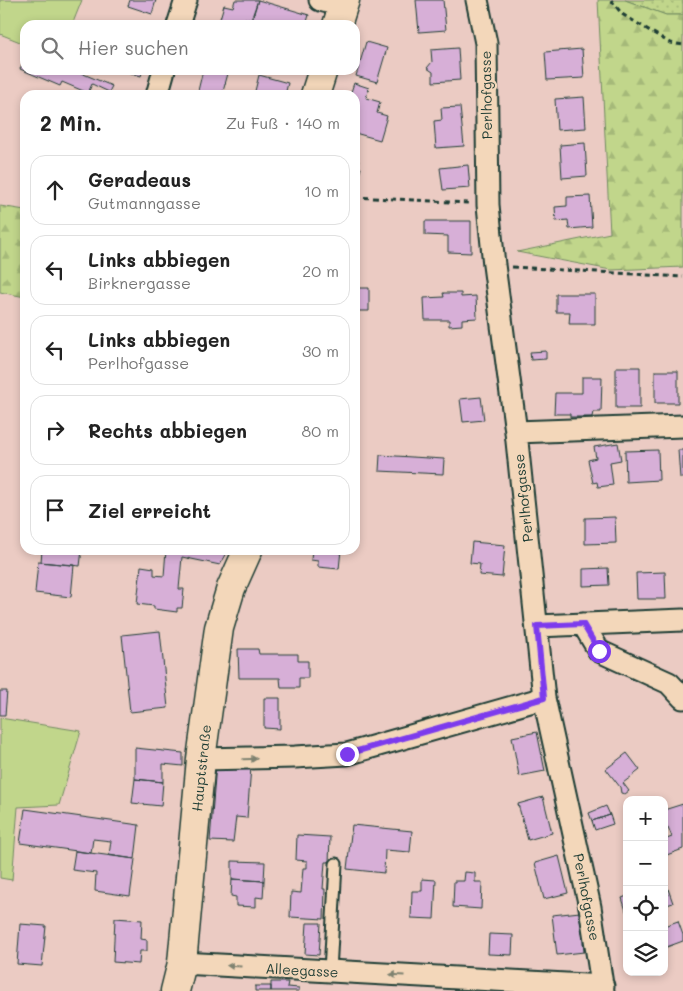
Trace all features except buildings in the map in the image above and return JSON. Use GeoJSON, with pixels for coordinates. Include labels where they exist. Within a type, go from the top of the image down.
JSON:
{"type":"FeatureCollection","features":[{"type":"Feature","properties":{"kind":"main road"},"geometry":{"type":"LineString","coordinates":[[317,90],[322,75]]}},
{"type":"Feature","properties":{"kind":"main road","name":"Hauptstraße"},"geometry":{"type":"LineString","coordinates":[[176,991],[182,963],[201,759],[219,628],[231,588],[246,555]]}},
{"type":"Feature","properties":{"kind":"street"},"geometry":{"type":"LineString","coordinates":[[180,20],[186,0]]}},
{"type":"Feature","properties":{"kind":"street","name":"Perlhofgasse"},"geometry":{"type":"LineString","coordinates":[[478,0],[486,43],[488,204],[494,266],[516,432],[544,698],[590,907],[603,988]]}},
{"type":"Feature","properties":{"kind":"street"},"geometry":{"type":"LineString","coordinates":[[158,90],[163,75]]}},
{"type":"Feature","properties":{"kind":"street"},"geometry":{"type":"LineString","coordinates":[[516,432],[683,426]]}},
{"type":"Feature","properties":{"kind":"street"},"geometry":{"type":"LineString","coordinates":[[537,626],[683,620]]}},
{"type":"Feature","properties":{"kind":"street"},"geometry":{"type":"LineString","coordinates":[[583,624],[599,651],[670,683],[683,698]]}},
{"type":"Feature","properties":{"kind":"street"},"geometry":{"type":"LineString","coordinates":[[201,759],[347,754],[544,698]]}},
{"type":"Feature","properties":{"kind":"street","name":"Alleegasse"},"geometry":{"type":"LineString","coordinates":[[182,963],[603,988]]}},
{"type":"Feature","properties":{"kind":"lane"},"geometry":{"type":"LineString","coordinates":[[330,971],[336,864]]}},
{"type":"Feature","properties":{"kind":"path"},"geometry":{"type":"LineString","coordinates":[[612,0],[622,14],[670,43],[683,45]]}},
{"type":"Feature","properties":{"kind":"path"},"geometry":{"type":"LineString","coordinates":[[360,197],[488,204]]}},
{"type":"Feature","properties":{"kind":"path"},"geometry":{"type":"LineString","coordinates":[[494,266],[683,278]]}},
{"type":"Feature","properties":{"kind":"green space"},"geometry":{"type":"Polygon","coordinates":[[[0,0],[82,0],[74,20],[20,20],[20,42],[0,34],[0,0]]]}},
{"type":"Feature","properties":{"kind":"green space"},"geometry":{"type":"Polygon","coordinates":[[[598,0],[625,0],[666,15],[683,15],[683,267],[611,270],[517,252],[610,233],[598,0]]]}},
{"type":"Feature","properties":{"kind":"green space"},"geometry":{"type":"Polygon","coordinates":[[[625,0],[683,0],[683,15],[666,15],[625,0]]]}},
{"type":"Feature","properties":{"kind":"green space"},"geometry":{"type":"Polygon","coordinates":[[[0,206],[20,209],[20,296],[0,292],[0,206]]]}},
{"type":"Feature","properties":{"kind":"green space"},"geometry":{"type":"Polygon","coordinates":[[[0,718],[81,731],[59,805],[18,807],[12,880],[0,878],[0,718]]]}},
{"type":"Feature","properties":{"kind":"route"},"geometry":{"type":"LineString","coordinates":[[347,754],[544,698],[537,626],[583,624],[599,651]]}}]}
